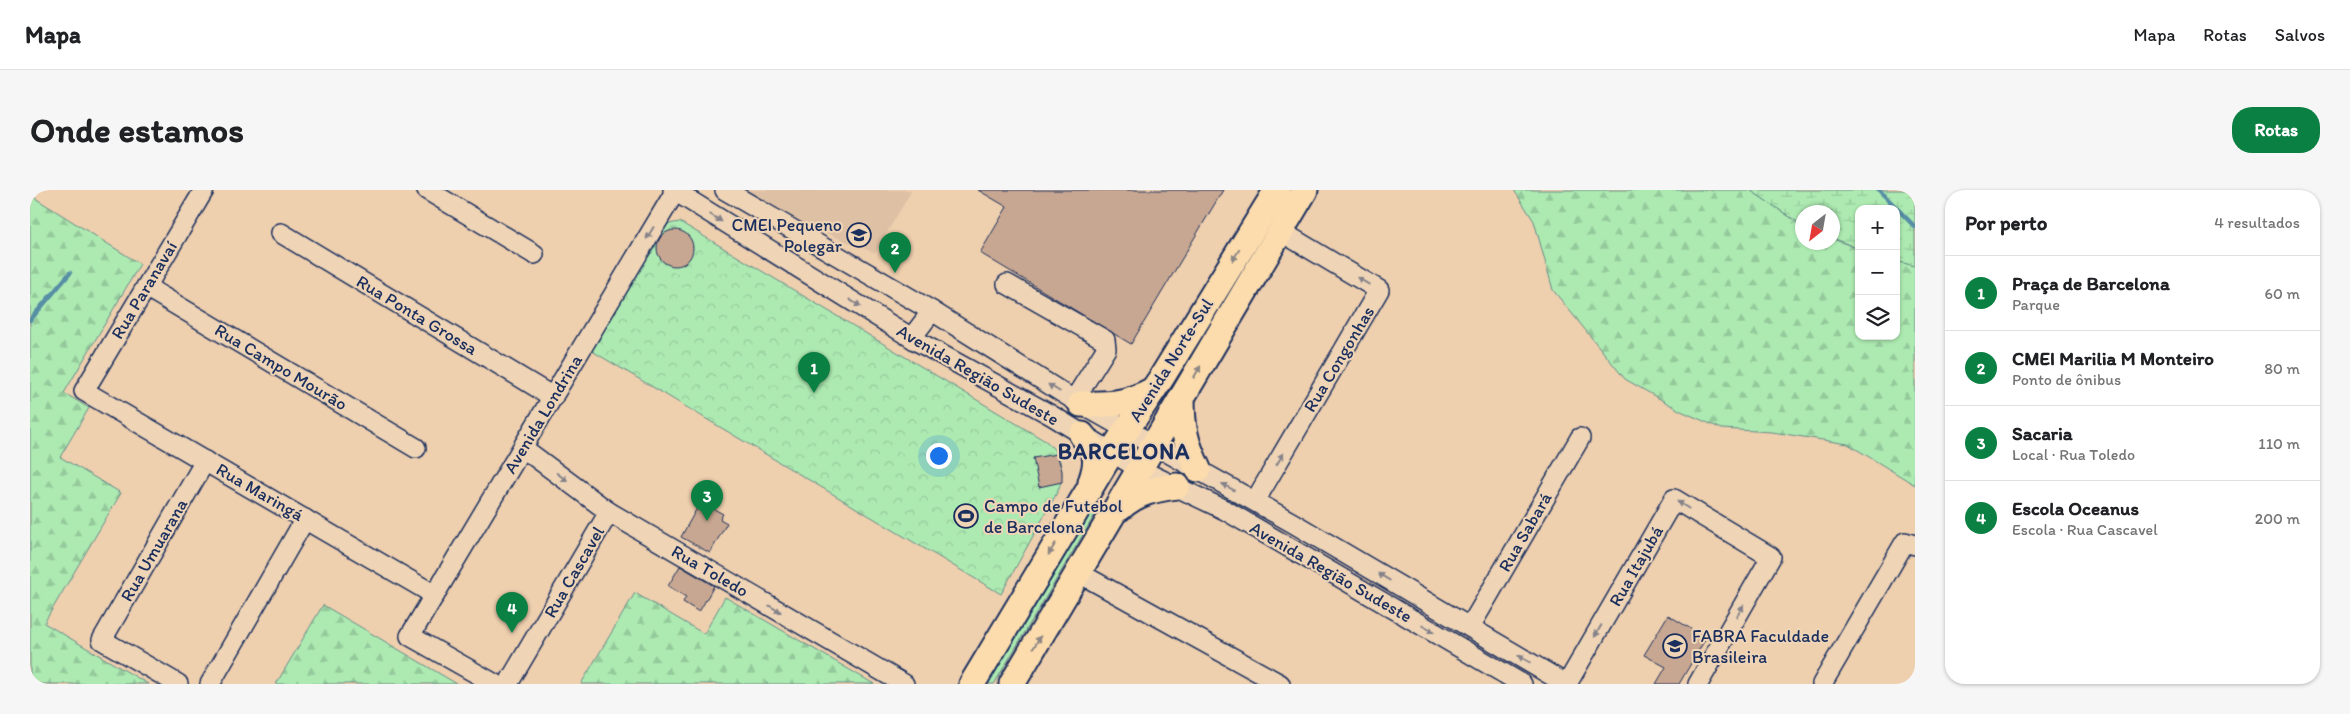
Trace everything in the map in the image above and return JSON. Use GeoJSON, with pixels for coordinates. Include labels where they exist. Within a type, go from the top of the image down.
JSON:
{"type":"FeatureCollection","features":[{"type":"Feature","properties":{"kind":"main road","name":"Avenida Norte-Sul"},"geometry":{"type":"LineString","coordinates":[[972,684],[1088,490],[1153,390],[1277,190]]}},
{"type":"Feature","properties":{"kind":"main road","name":"Avenida Norte-Sul"},"geometry":{"type":"LineString","coordinates":[[1012,684],[1306,190]]}},
{"type":"Feature","properties":{"kind":"main road"},"geometry":{"type":"LineString","coordinates":[[1078,402],[1110,405],[1134,401],[1153,390]]}},
{"type":"Feature","properties":{"kind":"main road"},"geometry":{"type":"LineString","coordinates":[[1182,397],[1182,424],[1188,448],[1198,470]]}},
{"type":"Feature","properties":{"kind":"main road"},"geometry":{"type":"LineString","coordinates":[[1082,435],[1096,456],[1096,468],[1088,490]]}},
{"type":"Feature","properties":{"kind":"main road"},"geometry":{"type":"LineString","coordinates":[[1116,511],[1130,499],[1152,489],[1178,486]]}},
{"type":"Feature","properties":{"kind":"street","name":"Rua Paranavaí"},"geometry":{"type":"LineString","coordinates":[[84,391],[204,190]]}},
{"type":"Feature","properties":{"kind":"street"},"geometry":{"type":"LineString","coordinates":[[427,190],[534,254]]}},
{"type":"Feature","properties":{"kind":"street","name":"Avenida Região Sudeste"},"geometry":{"type":"LineString","coordinates":[[675,190],[695,206],[915,340],[1051,415],[1141,470],[1225,510],[1518,683]]}},
{"type":"Feature","properties":{"kind":"street","name":"Avenida Londrina"},"geometry":{"type":"LineString","coordinates":[[495,684],[410,636],[524,448],[675,190]]}},
{"type":"Feature","properties":{"kind":"street","name":"Avenida Região Sudeste"},"geometry":{"type":"LineString","coordinates":[[725,190],[932,310],[1078,402],[1255,501],[1567,684]]}},
{"type":"Feature","properties":{"kind":"street","name":"Rua Congonhas"},"geometry":{"type":"LineString","coordinates":[[1255,501],[1379,290],[1280,231]]}},
{"type":"Feature","properties":{"kind":"street","name":"Rua Ponta Grossa"},"geometry":{"type":"LineString","coordinates":[[281,233],[553,397]]}},
{"type":"Feature","properties":{"kind":"street"},"geometry":{"type":"LineString","coordinates":[[1007,284],[1105,340],[1106,349],[1078,402]]}},
{"type":"Feature","properties":{"kind":"street","name":"Rua Campo Mourão"},"geometry":{"type":"LineString","coordinates":[[146,287],[416,448]]}},
{"type":"Feature","properties":{"kind":"street"},"geometry":{"type":"LineString","coordinates":[[915,340],[916,332],[932,310]]}},
{"type":"Feature","properties":{"kind":"street"},"geometry":{"type":"LineString","coordinates":[[960,366],[967,363],[972,357],[976,338]]}},
{"type":"Feature","properties":{"kind":"street","name":"Rua Maringá"},"geometry":{"type":"LineString","coordinates":[[84,391],[435,595]]}},
{"type":"Feature","properties":{"kind":"street","name":"Rua Sabará"},"geometry":{"type":"LineString","coordinates":[[1470,627],[1580,438]]}},
{"type":"Feature","properties":{"kind":"street","name":"Rua Toledo"},"geometry":{"type":"LineString","coordinates":[[524,448],[609,512],[904,684]]}},
{"type":"Feature","properties":{"kind":"street","name":"Rua Umuarana"},"geometry":{"type":"LineString","coordinates":[[178,684],[102,640],[205,461]]}},
{"type":"Feature","properties":{"kind":"street","name":"Rua Itajubá"},"geometry":{"type":"LineString","coordinates":[[1567,684],[1674,499],[1724,531],[1771,557],[1698,684]]}},
{"type":"Feature","properties":{"kind":"street","name":"Rua Cascavel"},"geometry":{"type":"LineString","coordinates":[[508,684],[609,512]]}},
{"type":"Feature","properties":{"kind":"street"},"geometry":{"type":"LineString","coordinates":[[210,684],[305,519]]}},
{"type":"Feature","properties":{"kind":"street"},"geometry":{"type":"LineString","coordinates":[[1822,684],[1905,542],[1915,545]]}},
{"type":"Feature","properties":{"kind":"street"},"geometry":{"type":"LineString","coordinates":[[1079,573],[1280,684]]}},
{"type":"Feature","properties":{"kind":"shaded area","name":"CMEI Pequeno Polegar"},"geometry":{"type":"Polygon","coordinates":[[[741,190],[912,190],[875,253],[789,218],[741,190]]]}},
{"type":"Feature","properties":{"kind":"green space"},"geometry":{"type":"Polygon","coordinates":[[[1514,190],[1750,190],[1795,220],[1795,250],[1840,250],[1840,242],[1855,247],[1855,340],[1900,340],[1900,262],[1915,266],[1915,485],[1848,444],[1772,432],[1722,429],[1681,411],[1625,379],[1553,290],[1534,221],[1514,190]]]}},
{"type":"Feature","properties":{"kind":"green space"},"geometry":{"type":"Polygon","coordinates":[[[1750,190],[1915,190],[1915,266],[1900,262],[1900,205],[1855,205],[1855,247],[1840,241],[1840,205],[1795,205],[1795,220],[1750,190]]]}},
{"type":"Feature","properties":{"kind":"green space"},"geometry":{"type":"Polygon","coordinates":[[[30,195],[140,264],[64,393],[89,408],[60,457],[121,493],[44,623],[148,684],[30,684],[30,195]]]}},
{"type":"Feature","properties":{"kind":"green space"},"geometry":{"type":"Polygon","coordinates":[[[680,222],[1047,442],[1052,447],[1059,458],[1062,469],[1059,489],[1001,594],[587,348],[663,225],[680,222]]]}},
{"type":"Feature","properties":{"kind":"green space"},"geometry":{"type":"Polygon","coordinates":[[[1089,506],[1097,511],[994,684],[983,684],[1089,506]]]}},
{"type":"Feature","properties":{"kind":"green space"},"geometry":{"type":"Polygon","coordinates":[[[635,593],[704,634],[725,597],[874,684],[581,684],[635,593]]]}},
{"type":"Feature","properties":{"kind":"green space"},"geometry":{"type":"Polygon","coordinates":[[[323,605],[457,684],[276,684],[323,605]]]}},
{"type":"Feature","properties":{"kind":"building"},"geometry":{"type":"Polygon","coordinates":[[[978,190],[1223,190],[1131,344],[980,253],[1007,207],[978,190]]]}},
{"type":"Feature","properties":{"kind":"building"},"geometry":{"type":"Polygon","coordinates":[[[675,230],[687,236],[693,248],[687,260],[675,266],[663,260],[657,248],[663,236],[675,230]]]}},
{"type":"Feature","properties":{"kind":"building"},"geometry":{"type":"Polygon","coordinates":[[[1057,454],[1062,471],[1062,482],[1039,487],[1033,458],[1057,454]]]}},
{"type":"Feature","properties":{"kind":"building"},"geometry":{"type":"Polygon","coordinates":[[[707,490],[720,498],[714,509],[723,514],[720,519],[727,523],[710,553],[681,537],[707,490]]]}},
{"type":"Feature","properties":{"kind":"building"},"geometry":{"type":"Polygon","coordinates":[[[680,566],[714,586],[699,612],[683,602],[686,597],[668,586],[680,566]]]}},
{"type":"Feature","properties":{"kind":"building","name":"FABRA Faculdade Brasileira"},"geometry":{"type":"Polygon","coordinates":[[[1668,615],[1706,638],[1679,684],[1656,684],[1666,667],[1644,655],[1668,615]]]}},
{"type":"Feature","properties":{"kind":"waterway"},"geometry":{"type":"LineString","coordinates":[[1879,190],[1915,227]]}},
{"type":"Feature","properties":{"kind":"waterway"},"geometry":{"type":"LineString","coordinates":[[30,320],[70,273]]}},
{"type":"Feature","properties":{"kind":"place","name":"CMEI Pequeno Polegar"},"geometry":{"type":"Point","coordinates":[859,235]}},
{"type":"Feature","properties":{"kind":"place","name":"CMEI Marilia M Monteiro"},"geometry":{"type":"Point","coordinates":[895,273]}},
{"type":"Feature","properties":{"kind":"place","name":"Praça de Barcelona"},"geometry":{"type":"Point","coordinates":[814,393]}},
{"type":"Feature","properties":{"kind":"place","name":"Campo de Futebol de Barcelona"},"geometry":{"type":"Point","coordinates":[966,516]}},
{"type":"Feature","properties":{"kind":"place","name":"Sacaria"},"geometry":{"type":"Point","coordinates":[707,521]}},
{"type":"Feature","properties":{"kind":"place","name":"Escola Oceanus"},"geometry":{"type":"Point","coordinates":[512,633]}},
{"type":"Feature","properties":{"kind":"place","name":"FABRA Faculdade Brasileira"},"geometry":{"type":"Point","coordinates":[1675,646]}},
{"type":"Feature","properties":{"kind":"district","name":"BARCELONA"},"geometry":{"type":"Point","coordinates":[1124,451]}}]}
